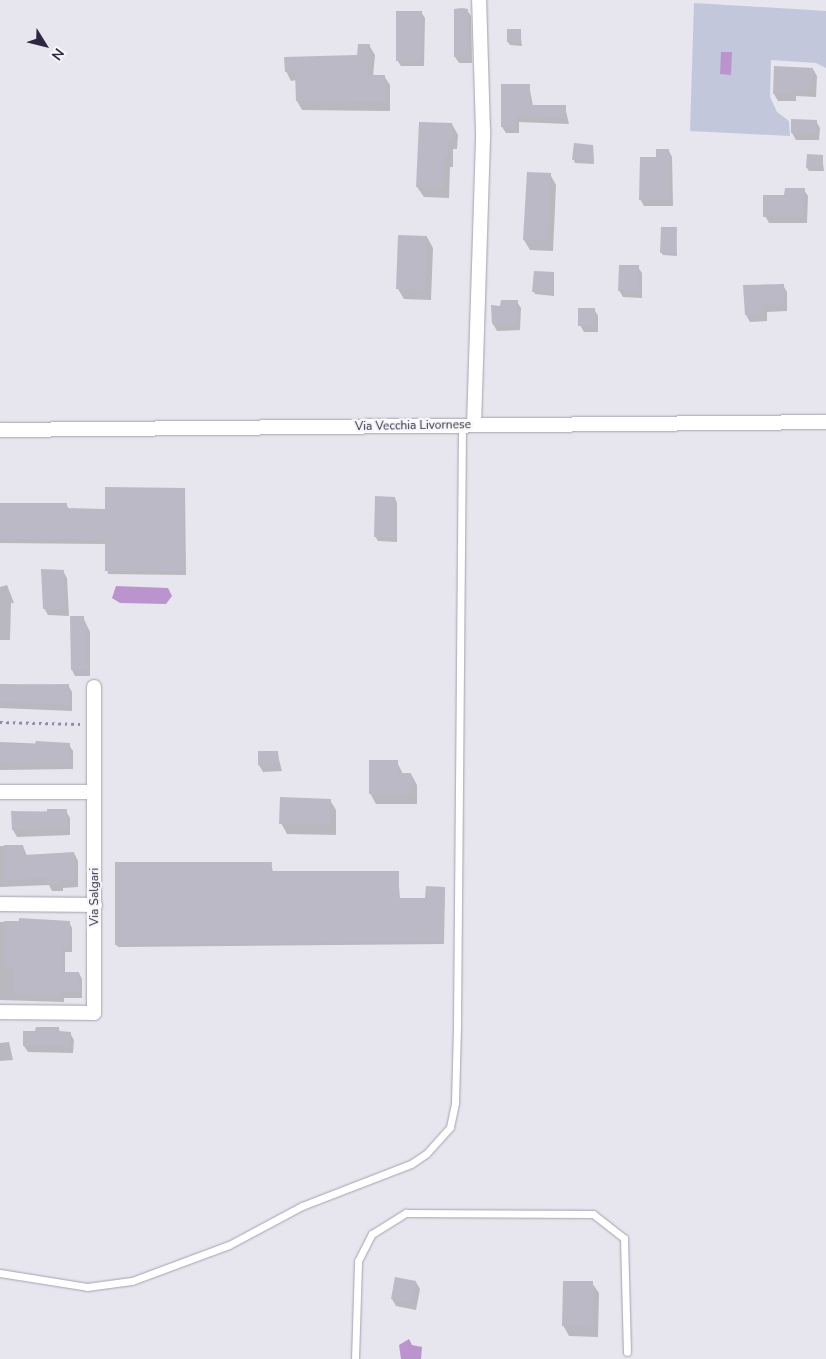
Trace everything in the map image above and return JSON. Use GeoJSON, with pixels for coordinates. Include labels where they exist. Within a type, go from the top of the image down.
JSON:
{"type":"FeatureCollection","features":[{"type":"Feature","properties":{"kind":"street"},"geometry":{"type":"LineString","coordinates":[[468,426],[483,131],[479,0]]}},
{"type":"Feature","properties":{"kind":"street","name":"Via Vecchia Livornese"},"geometry":{"type":"LineString","coordinates":[[0,430],[826,422]]}},
{"type":"Feature","properties":{"kind":"street","name":"Via Salgari"},"geometry":{"type":"LineString","coordinates":[[0,1012],[94,1013],[94,687]]}},
{"type":"Feature","properties":{"kind":"street"},"geometry":{"type":"LineString","coordinates":[[0,792],[94,792]]}},
{"type":"Feature","properties":{"kind":"street"},"geometry":{"type":"LineString","coordinates":[[0,904],[95,905]]}},
{"type":"Feature","properties":{"kind":"lane"},"geometry":{"type":"LineString","coordinates":[[0,1273],[87,1288],[132,1281],[230,1245],[302,1206],[411,1164],[426,1154],[450,1127],[455,1102],[468,426]]}},
{"type":"Feature","properties":{"kind":"lane"},"geometry":{"type":"LineString","coordinates":[[354,1359],[358,1261],[372,1234],[406,1213],[593,1214],[624,1238],[627,1352]]}},
{"type":"Feature","properties":{"kind":"path"},"geometry":{"type":"LineString","coordinates":[[0,722],[94,724]]}},
{"type":"Feature","properties":{"kind":"shaded area"},"geometry":{"type":"Polygon","coordinates":[[[694,3],[826,11],[826,68],[816,63],[771,60],[770,97],[777,112],[789,121],[790,136],[690,131],[694,3]]]}},
{"type":"Feature","properties":{"kind":"shaded area"},"geometry":{"type":"Polygon","coordinates":[[[721,52],[732,52],[731,75],[720,74],[721,52]]]}},
{"type":"Feature","properties":{"kind":"shaded area"},"geometry":{"type":"Polygon","coordinates":[[[116,586],[168,588],[172,596],[166,604],[120,603],[112,598],[116,586]]]}},
{"type":"Feature","properties":{"kind":"shaded area"},"geometry":{"type":"Polygon","coordinates":[[[409,1339],[412,1345],[422,1347],[421,1359],[401,1359],[399,1345],[409,1339]]]}},
{"type":"Feature","properties":{"kind":"building"},"geometry":{"type":"Polygon","coordinates":[[[454,9],[468,9],[469,57],[454,57],[454,9]]]}},
{"type":"Feature","properties":{"kind":"building"},"geometry":{"type":"Polygon","coordinates":[[[396,11],[422,11],[421,61],[396,61],[396,11]]]}},
{"type":"Feature","properties":{"kind":"building"},"geometry":{"type":"Polygon","coordinates":[[[507,29],[521,29],[521,43],[507,42],[507,29]]]}},
{"type":"Feature","properties":{"kind":"building"},"geometry":{"type":"Polygon","coordinates":[[[358,44],[370,44],[368,75],[385,75],[386,102],[296,101],[295,71],[285,72],[284,57],[357,55],[358,44]]]}},
{"type":"Feature","properties":{"kind":"building"},"geometry":{"type":"Polygon","coordinates":[[[774,66],[813,68],[812,90],[793,90],[792,95],[773,94],[774,66]]]}},
{"type":"Feature","properties":{"kind":"building"},"geometry":{"type":"Polygon","coordinates":[[[501,84],[530,84],[530,105],[566,105],[566,119],[516,116],[516,127],[501,127],[501,84]]]}},
{"type":"Feature","properties":{"kind":"building"},"geometry":{"type":"Polygon","coordinates":[[[791,119],[817,120],[816,134],[791,133],[791,119]]]}},
{"type":"Feature","properties":{"kind":"building"},"geometry":{"type":"Polygon","coordinates":[[[419,122],[452,123],[452,139],[448,139],[448,157],[444,156],[444,187],[416,187],[419,122]]]}},
{"type":"Feature","properties":{"kind":"building"},"geometry":{"type":"Polygon","coordinates":[[[574,143],[593,145],[594,161],[572,160],[574,143]]]}},
{"type":"Feature","properties":{"kind":"building"},"geometry":{"type":"Polygon","coordinates":[[[656,149],[669,149],[670,200],[639,200],[640,157],[656,157],[656,149]]]}},
{"type":"Feature","properties":{"kind":"building"},"geometry":{"type":"Polygon","coordinates":[[[807,154],[823,155],[823,169],[806,168],[807,154]]]}},
{"type":"Feature","properties":{"kind":"building"},"geometry":{"type":"Polygon","coordinates":[[[527,172],[551,173],[548,241],[523,240],[527,172]]]}},
{"type":"Feature","properties":{"kind":"building"},"geometry":{"type":"Polygon","coordinates":[[[785,188],[805,188],[804,216],[763,217],[763,195],[784,195],[785,188]]]}},
{"type":"Feature","properties":{"kind":"building"},"geometry":{"type":"Polygon","coordinates":[[[661,227],[677,227],[676,253],[660,253],[661,227]]]}},
{"type":"Feature","properties":{"kind":"building"},"geometry":{"type":"Polygon","coordinates":[[[398,235],[427,236],[426,290],[396,289],[398,235]]]}},
{"type":"Feature","properties":{"kind":"building"},"geometry":{"type":"Polygon","coordinates":[[[619,265],[639,265],[639,291],[618,291],[619,265]]]}},
{"type":"Feature","properties":{"kind":"building"},"geometry":{"type":"Polygon","coordinates":[[[534,271],[554,272],[553,293],[532,292],[534,271]]]}},
{"type":"Feature","properties":{"kind":"building"},"geometry":{"type":"Polygon","coordinates":[[[784,284],[784,304],[764,305],[763,314],[745,315],[743,285],[784,284]]]}},
{"type":"Feature","properties":{"kind":"building"},"geometry":{"type":"Polygon","coordinates":[[[501,300],[518,300],[517,324],[492,324],[491,305],[500,306],[501,300]]]}},
{"type":"Feature","properties":{"kind":"building"},"geometry":{"type":"Polygon","coordinates":[[[578,308],[595,308],[595,326],[578,326],[578,308]]]}},
{"type":"Feature","properties":{"kind":"building"},"geometry":{"type":"Polygon","coordinates":[[[105,487],[185,488],[184,571],[105,571],[105,540],[0,539],[0,503],[67,503],[67,508],[105,509],[105,487]]]}},
{"type":"Feature","properties":{"kind":"building"},"geometry":{"type":"Polygon","coordinates":[[[375,496],[395,497],[395,537],[374,537],[375,496]]]}},
{"type":"Feature","properties":{"kind":"building"},"geometry":{"type":"Polygon","coordinates":[[[41,569],[64,570],[65,609],[43,609],[41,569]]]}},
{"type":"Feature","properties":{"kind":"building"},"geometry":{"type":"Polygon","coordinates":[[[70,616],[84,616],[84,625],[87,625],[87,670],[71,670],[70,616]]]}},
{"type":"Feature","properties":{"kind":"building"},"geometry":{"type":"Polygon","coordinates":[[[69,684],[69,705],[0,702],[0,685],[69,684]]]}},
{"type":"Feature","properties":{"kind":"building"},"geometry":{"type":"Polygon","coordinates":[[[36,741],[70,743],[70,763],[59,763],[59,765],[0,763],[0,743],[35,744],[36,741]]]}},
{"type":"Feature","properties":{"kind":"building"},"geometry":{"type":"Polygon","coordinates":[[[258,751],[278,751],[279,764],[258,765],[258,751]]]}},
{"type":"Feature","properties":{"kind":"building"},"geometry":{"type":"Polygon","coordinates":[[[369,760],[398,760],[398,773],[411,773],[412,794],[369,794],[369,760]]]}},
{"type":"Feature","properties":{"kind":"building"},"geometry":{"type":"Polygon","coordinates":[[[280,797],[331,799],[330,825],[279,824],[280,797]]]}},
{"type":"Feature","properties":{"kind":"building"},"geometry":{"type":"Polygon","coordinates":[[[47,809],[67,809],[67,828],[12,830],[11,811],[47,812],[47,809]]]}},
{"type":"Feature","properties":{"kind":"building"},"geometry":{"type":"Polygon","coordinates":[[[4,845],[23,845],[24,855],[74,852],[75,880],[59,880],[59,884],[47,884],[47,878],[3,881],[4,845]]]}},
{"type":"Feature","properties":{"kind":"building"},"geometry":{"type":"Polygon","coordinates":[[[115,862],[272,862],[271,871],[399,871],[399,898],[425,898],[426,886],[445,887],[443,942],[115,945],[115,862]]]}},
{"type":"Feature","properties":{"kind":"building"},"geometry":{"type":"Polygon","coordinates":[[[19,918],[70,921],[69,947],[62,947],[62,972],[79,972],[80,992],[62,992],[61,996],[13,994],[13,968],[4,968],[4,921],[19,921],[19,918]]]}},
{"type":"Feature","properties":{"kind":"building"},"geometry":{"type":"Polygon","coordinates":[[[36,1027],[59,1027],[59,1031],[71,1032],[70,1047],[23,1046],[23,1031],[35,1031],[36,1027]]]}},
{"type":"Feature","properties":{"kind":"building"},"geometry":{"type":"Polygon","coordinates":[[[395,1277],[416,1281],[412,1303],[391,1299],[395,1277]]]}},
{"type":"Feature","properties":{"kind":"building"},"geometry":{"type":"Polygon","coordinates":[[[563,1281],[593,1281],[593,1327],[562,1326],[563,1281]]]}}]}
